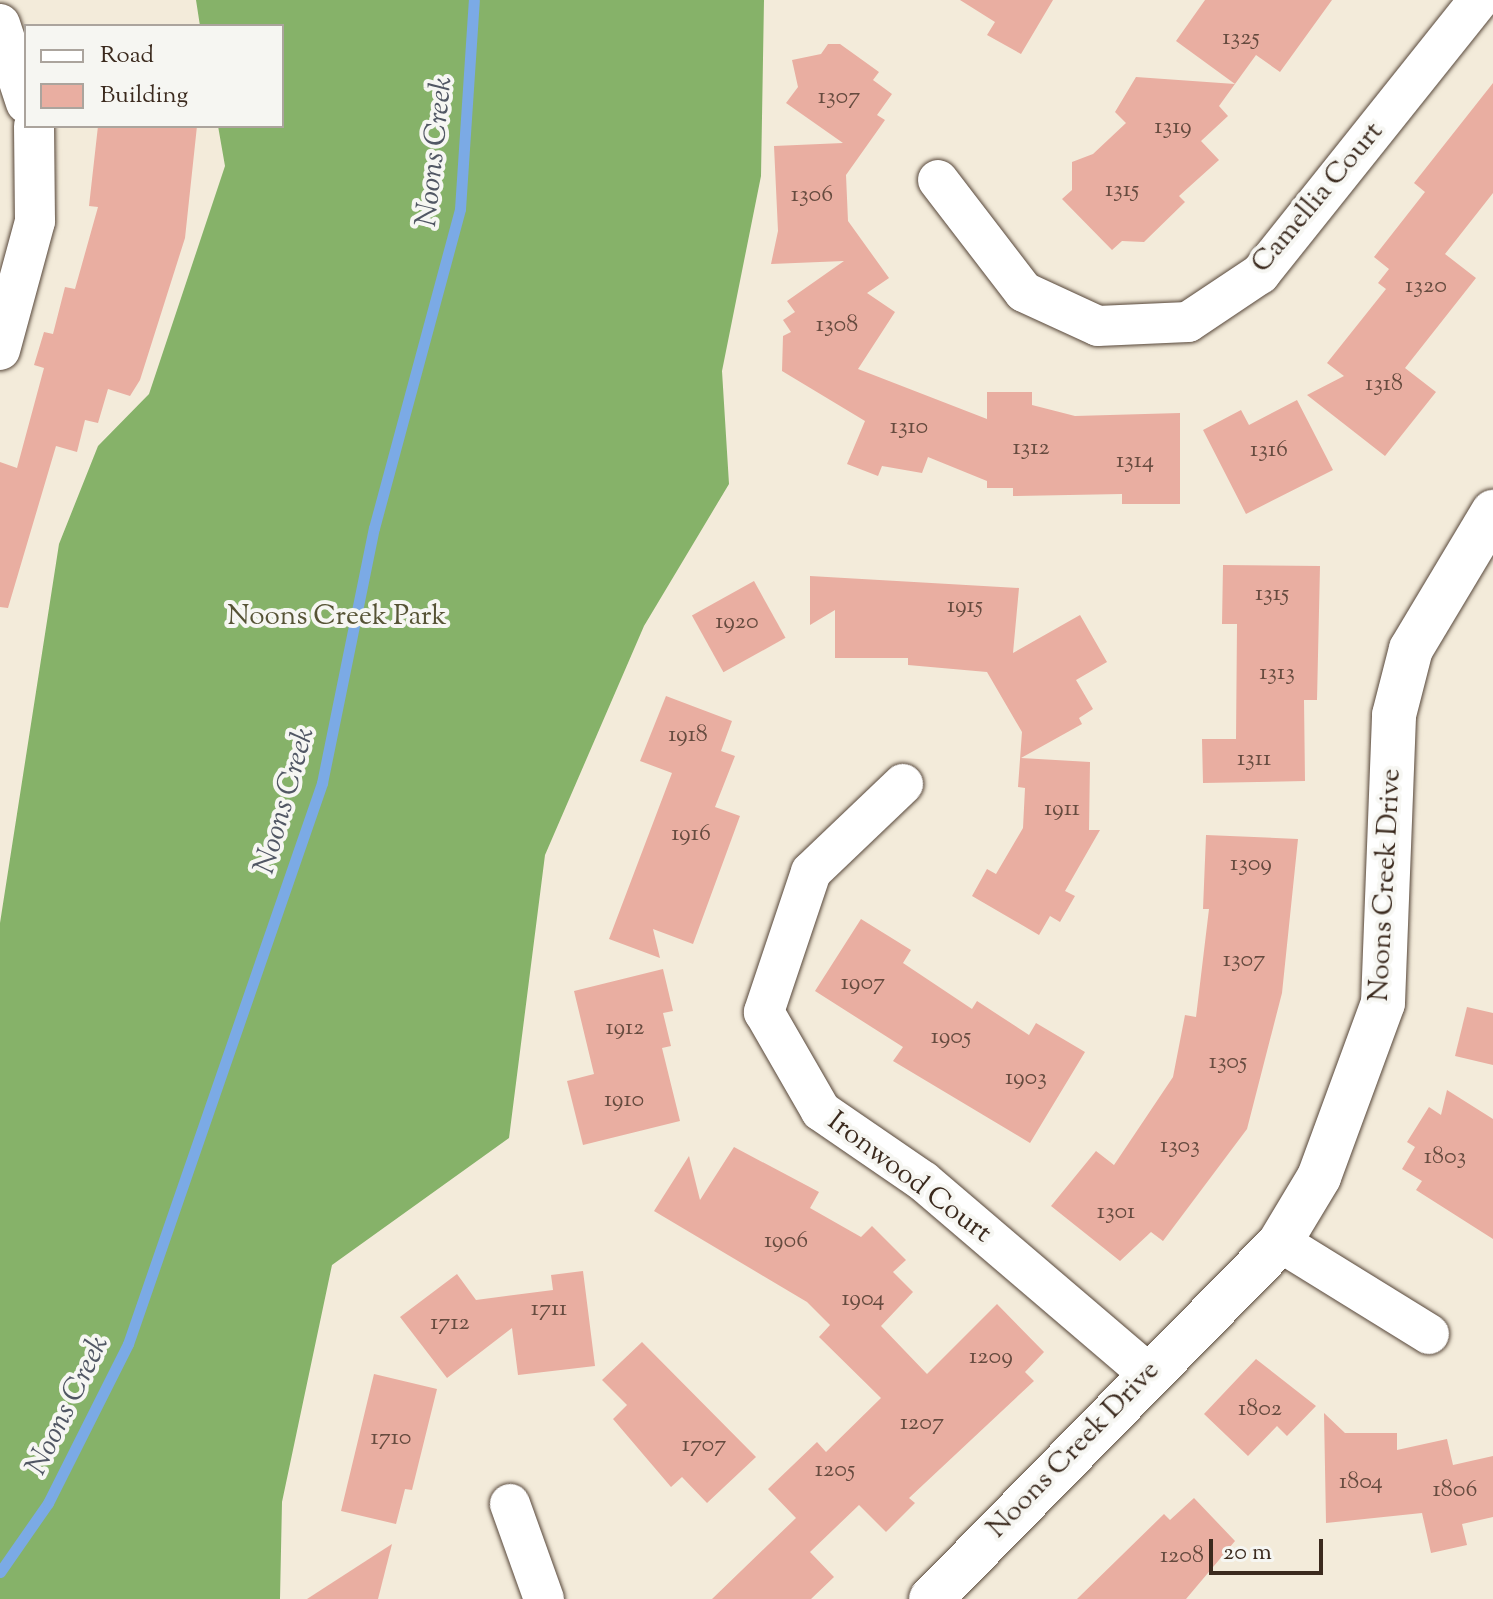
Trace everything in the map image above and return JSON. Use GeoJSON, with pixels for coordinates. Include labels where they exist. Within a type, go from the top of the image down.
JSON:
{"type":"FeatureCollection","features":[{"type":"Feature","properties":{"kind":"street","name":"Camellia Court"},"geometry":{"type":"LineString","coordinates":[[938,180],[1024,292],[1098,326],[1188,322],[1260,274],[1479,0]]}},
{"type":"Feature","properties":{"kind":"street"},"geometry":{"type":"LineString","coordinates":[[0,24],[24,97]]}},
{"type":"Feature","properties":{"kind":"street"},"geometry":{"type":"LineString","coordinates":[[0,350],[35,221],[34,128]]}},
{"type":"Feature","properties":{"kind":"street","name":"Noons Creek Drive"},"geometry":{"type":"LineString","coordinates":[[931,1599],[1148,1373],[1280,1242],[1319,1177],[1383,1003],[1394,715],[1411,649],[1493,512]]}},
{"type":"Feature","properties":{"kind":"street","name":"Ironwood Court"},"geometry":{"type":"LineString","coordinates":[[903,784],[811,872],[764,1012],[821,1111],[923,1181],[1148,1373]]}},
{"type":"Feature","properties":{"kind":"street"},"geometry":{"type":"LineString","coordinates":[[1280,1242],[1429,1334]]}},
{"type":"Feature","properties":{"kind":"street"},"geometry":{"type":"LineString","coordinates":[[510,1504],[544,1599]]}},
{"type":"Feature","properties":{"kind":"green space","name":"Noons Creek Park"},"geometry":{"type":"Polygon","coordinates":[[[196,0],[764,0],[761,176],[722,371],[729,484],[644,626],[545,855],[509,1138],[332,1265],[282,1502],[280,1599],[0,1599],[0,923],[59,544],[98,446],[149,394],[225,166],[218,128],[284,128],[284,24],[200,24],[196,0]]]}},
{"type":"Feature","properties":{"kind":"building"},"geometry":{"type":"Polygon","coordinates":[[[960,0],[1053,0],[1021,54],[987,35],[995,22],[960,0]]]}},
{"type":"Feature","properties":{"kind":"building"},"geometry":{"type":"Polygon","coordinates":[[[1205,0],[1332,0],[1280,72],[1256,55],[1235,84],[1176,41],[1205,0]]]}},
{"type":"Feature","properties":{"kind":"building"},"geometry":{"type":"Polygon","coordinates":[[[828,44],[840,44],[879,72],[873,80],[892,94],[877,115],[885,120],[846,175],[848,221],[889,278],[867,293],[895,312],[858,369],[987,419],[987,392],[1032,392],[1032,405],[1075,416],[1180,413],[1180,504],[1122,504],[1122,494],[1013,496],[1013,488],[987,488],[987,481],[928,457],[922,473],[882,466],[878,476],[847,464],[865,421],[782,371],[783,336],[791,332],[783,320],[795,312],[787,301],[844,261],[771,264],[778,231],[774,146],[843,143],[786,103],[798,87],[792,60],[821,54],[828,44]]]}},
{"type":"Feature","properties":{"kind":"building"},"geometry":{"type":"Polygon","coordinates":[[[1136,77],[1235,84],[1219,106],[1228,116],[1201,141],[1219,160],[1179,196],[1185,202],[1144,242],[1122,241],[1112,250],[1062,199],[1072,190],[1072,162],[1093,154],[1126,123],[1115,112],[1136,77]]]}},
{"type":"Feature","properties":{"kind":"building"},"geometry":{"type":"Polygon","coordinates":[[[1493,83],[1493,193],[1445,254],[1476,278],[1405,368],[1436,392],[1385,456],[1307,395],[1344,376],[1327,363],[1386,289],[1378,283],[1389,269],[1374,257],[1425,192],[1414,183],[1493,83]]]}},
{"type":"Feature","properties":{"kind":"building"},"geometry":{"type":"Polygon","coordinates":[[[98,128],[197,128],[185,238],[140,380],[130,396],[108,389],[98,423],[85,420],[77,452],[56,446],[8,608],[0,607],[0,462],[17,468],[44,368],[34,365],[44,332],[53,334],[65,287],[75,289],[98,207],[89,206],[98,128]]]}},
{"type":"Feature","properties":{"kind":"building"},"geometry":{"type":"Polygon","coordinates":[[[1297,400],[1333,470],[1246,514],[1203,430],[1241,410],[1249,425],[1297,400]]]}},
{"type":"Feature","properties":{"kind":"building"},"geometry":{"type":"Polygon","coordinates":[[[1223,565],[1320,566],[1317,700],[1304,700],[1305,781],[1203,783],[1202,739],[1236,739],[1237,624],[1222,624],[1223,565]]]}},
{"type":"Feature","properties":{"kind":"building"},"geometry":{"type":"Polygon","coordinates":[[[810,576],[1019,588],[1013,653],[1080,615],[1107,662],[1076,680],[1093,709],[1079,718],[1082,724],[1021,758],[1090,762],[1089,830],[1100,830],[1065,891],[1075,896],[1060,922],[1050,916],[1039,935],[972,896],[987,869],[996,874],[1023,828],[1025,788],[1018,787],[1022,732],[987,672],[908,665],[908,658],[835,658],[835,610],[810,625],[810,576]]]}},
{"type":"Feature","properties":{"kind":"building"},"geometry":{"type":"Polygon","coordinates":[[[754,581],[786,638],[723,672],[692,615],[754,581]]]}},
{"type":"Feature","properties":{"kind":"building"},"geometry":{"type":"Polygon","coordinates":[[[666,696],[732,721],[721,751],[735,756],[715,807],[740,816],[693,944],[653,929],[660,958],[609,939],[672,773],[640,761],[666,696]]]}},
{"type":"Feature","properties":{"kind":"building"},"geometry":{"type":"Polygon","coordinates":[[[1206,835],[1298,839],[1282,993],[1247,1129],[1163,1241],[1151,1232],[1120,1261],[1051,1206],[1096,1151],[1114,1165],[1173,1077],[1185,1015],[1196,1017],[1209,909],[1203,909],[1206,835]]]}},
{"type":"Feature","properties":{"kind":"building"},"geometry":{"type":"Polygon","coordinates":[[[861,919],[911,950],[903,963],[972,1009],[977,1001],[1029,1035],[1036,1023],[1085,1052],[1030,1143],[893,1061],[903,1047],[815,991],[861,919]]]}},
{"type":"Feature","properties":{"kind":"building"},"geometry":{"type":"Polygon","coordinates":[[[663,969],[673,1011],[663,1013],[671,1046],[662,1048],[680,1121],[583,1145],[567,1081],[594,1074],[574,991],[663,969]]]}},
{"type":"Feature","properties":{"kind":"building"},"geometry":{"type":"Polygon","coordinates":[[[1467,1007],[1493,1013],[1493,1065],[1455,1056],[1467,1007]]]}},
{"type":"Feature","properties":{"kind":"building"},"geometry":{"type":"Polygon","coordinates":[[[1447,1090],[1493,1119],[1493,1239],[1416,1190],[1422,1181],[1402,1169],[1415,1147],[1407,1142],[1429,1107],[1441,1115],[1447,1090]]]}},
{"type":"Feature","properties":{"kind":"building"},"geometry":{"type":"Polygon","coordinates":[[[734,1147],[819,1192],[810,1208],[861,1237],[872,1226],[906,1260],[893,1272],[913,1292],[881,1326],[927,1374],[997,1304],[1044,1352],[1025,1372],[1034,1381],[909,1498],[915,1503],[886,1532],[859,1505],[810,1552],[834,1577],[811,1599],[712,1599],[796,1518],[768,1489],[817,1442],[826,1452],[881,1398],[819,1337],[830,1325],[807,1302],[654,1211],[689,1156],[700,1200],[734,1147]]]}},
{"type":"Feature","properties":{"kind":"building"},"geometry":{"type":"Polygon","coordinates":[[[583,1271],[595,1366],[518,1375],[512,1328],[447,1378],[400,1317],[457,1274],[476,1300],[553,1290],[551,1275],[583,1271]]]}},
{"type":"Feature","properties":{"kind":"building"},"geometry":{"type":"Polygon","coordinates":[[[642,1342],[756,1457],[707,1503],[682,1477],[671,1487],[613,1419],[627,1405],[602,1380],[642,1342]]]}},
{"type":"Feature","properties":{"kind":"building"},"geometry":{"type":"Polygon","coordinates":[[[1256,1359],[1316,1406],[1287,1436],[1277,1426],[1248,1456],[1204,1414],[1256,1359]]]}},
{"type":"Feature","properties":{"kind":"building"},"geometry":{"type":"Polygon","coordinates":[[[374,1374],[437,1389],[412,1490],[405,1489],[396,1524],[341,1511],[374,1374]]]}},
{"type":"Feature","properties":{"kind":"building"},"geometry":{"type":"Polygon","coordinates":[[[1324,1413],[1345,1433],[1397,1433],[1397,1450],[1447,1439],[1453,1465],[1493,1456],[1493,1517],[1462,1524],[1467,1545],[1431,1553],[1422,1513],[1326,1523],[1324,1413]]]}},
{"type":"Feature","properties":{"kind":"building"},"geometry":{"type":"Polygon","coordinates":[[[1194,1498],[1235,1541],[1186,1599],[1077,1599],[1164,1514],[1170,1520],[1194,1498]]]}},
{"type":"Feature","properties":{"kind":"building"},"geometry":{"type":"Polygon","coordinates":[[[392,1544],[378,1599],[307,1599],[392,1544]]]}},
{"type":"Feature","properties":{"kind":"waterway","name":"Noons Creek"},"geometry":{"type":"LineString","coordinates":[[0,1572],[48,1503],[128,1344],[322,783],[374,528],[460,209],[474,0]]}}]}
